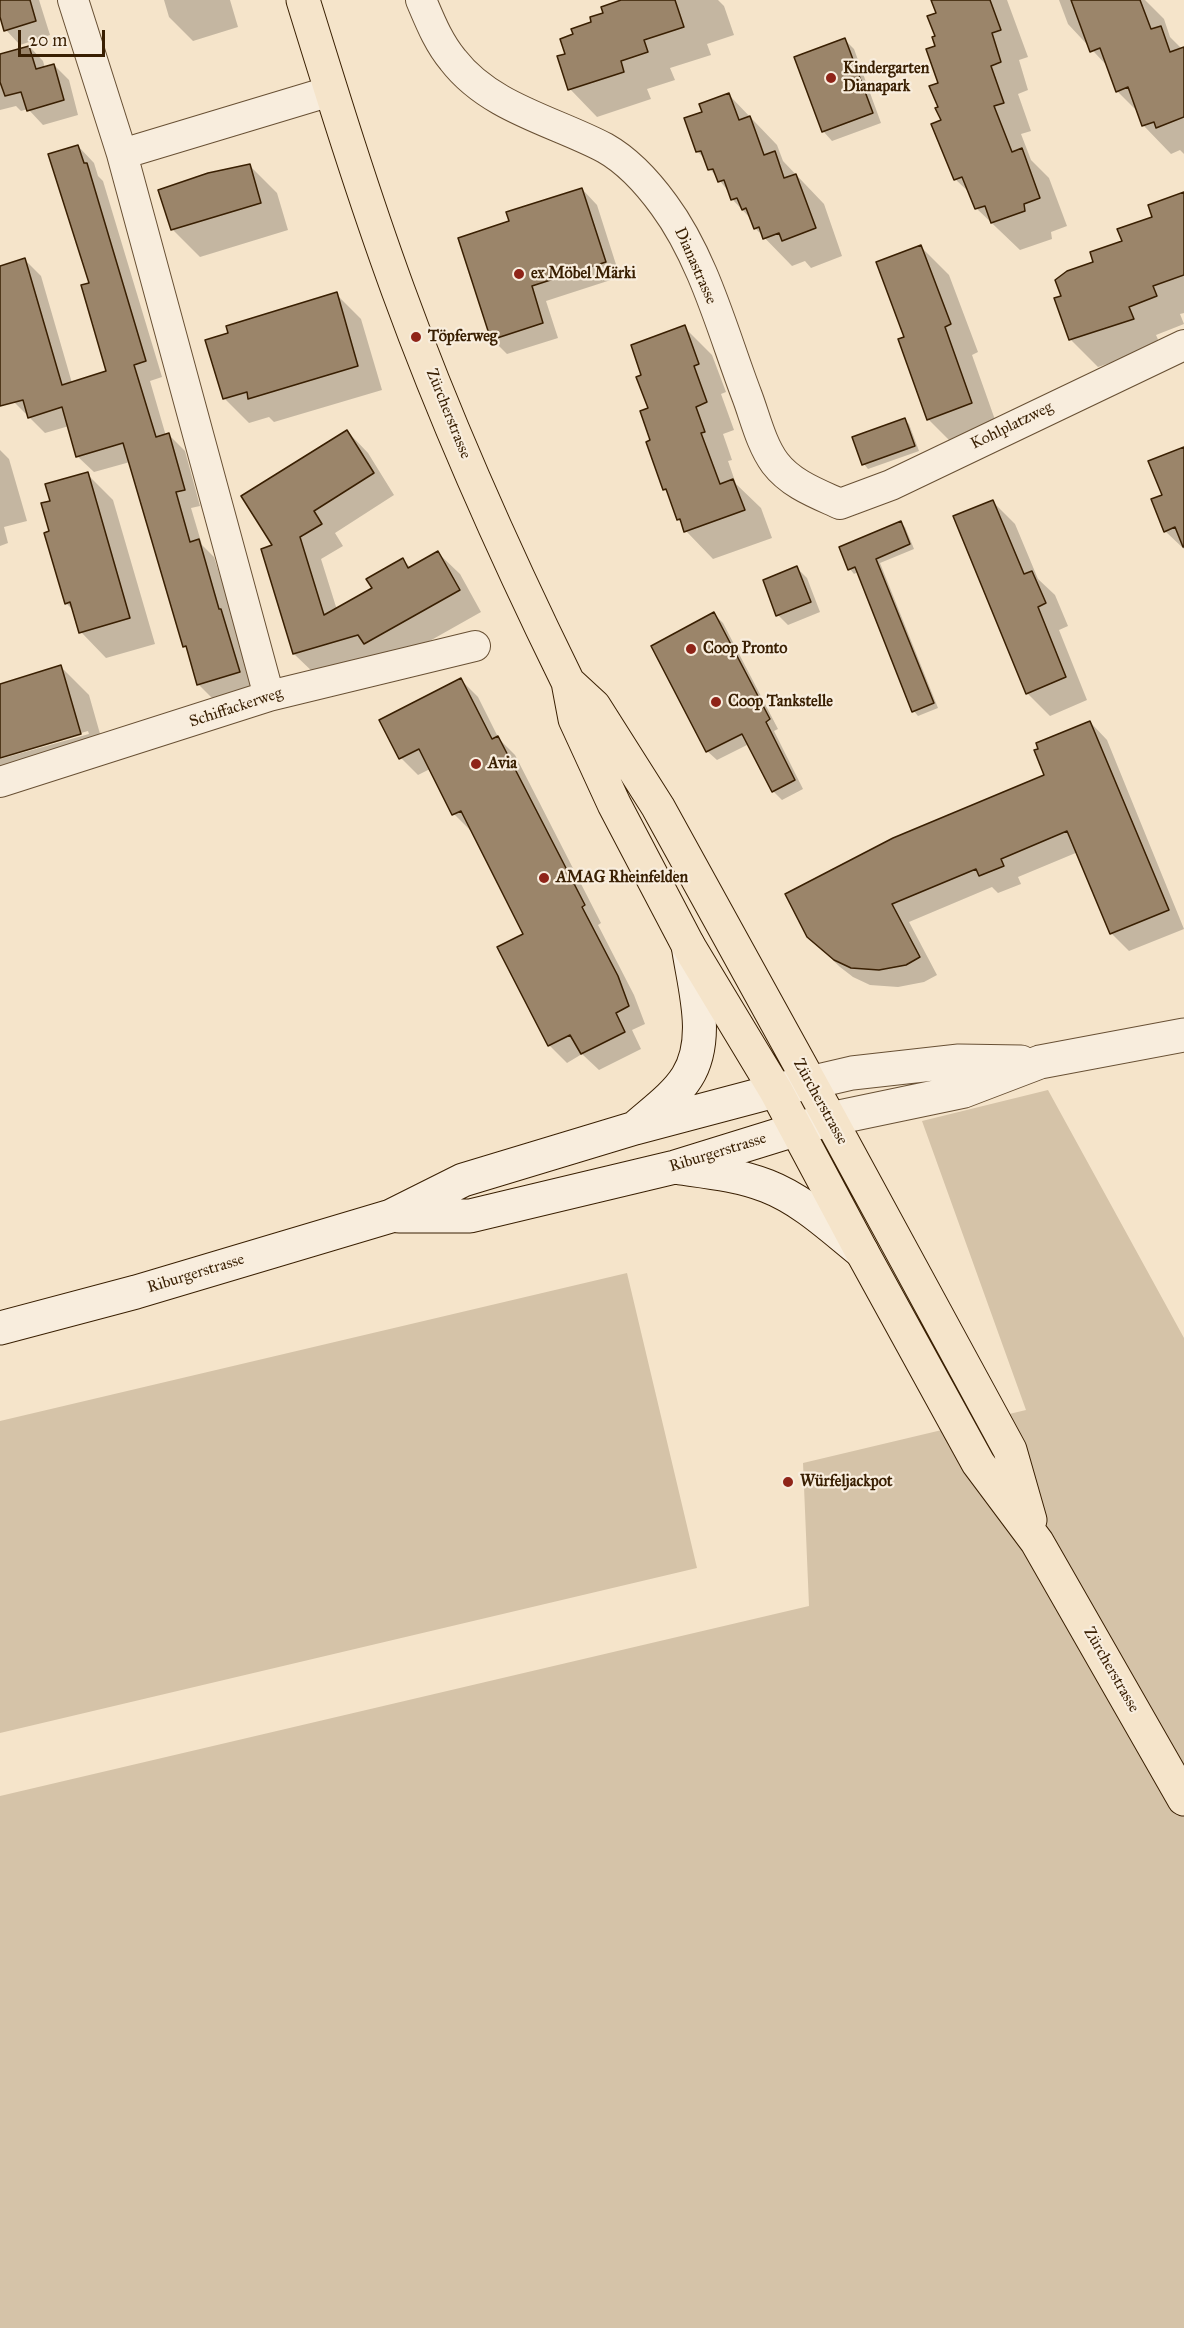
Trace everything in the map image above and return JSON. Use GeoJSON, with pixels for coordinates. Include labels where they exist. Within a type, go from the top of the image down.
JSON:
{"type":"FeatureCollection","features":[{"type":"Feature","properties":{"kind":"main road","name":"Zürcherstrasse"},"geometry":{"type":"LineString","coordinates":[[303,0],[373,221],[416,337],[463,452],[568,682],[575,719],[614,804],[688,945],[797,1128],[978,1463],[1037,1542],[1184,1799]]}},
{"type":"Feature","properties":{"kind":"main road","name":"Zürcherstrasse"},"geometry":{"type":"LineString","coordinates":[[568,682],[594,706],[657,807],[830,1119],[1010,1450],[1037,1542]]}},
{"type":"Feature","properties":{"kind":"main road","name":"Riburgerstrasse"},"geometry":{"type":"LineString","coordinates":[[635,1128],[687,1078],[698,1054],[700,1029],[688,945]]}},
{"type":"Feature","properties":{"kind":"main road","name":"Riburgerstrasse"},"geometry":{"type":"LineString","coordinates":[[391,1216],[470,1216],[675,1167],[830,1119],[964,1091],[1040,1062],[1184,1035]]}},
{"type":"Feature","properties":{"kind":"main road","name":"Riburgerstrasse"},"geometry":{"type":"LineString","coordinates":[[0,1328],[136,1292],[391,1216],[463,1180],[635,1128],[776,1091],[852,1073],[959,1061],[1040,1062]]}},
{"type":"Feature","properties":{"kind":"main road"},"geometry":{"type":"LineString","coordinates":[[675,1167],[732,1176],[766,1186],[805,1206],[862,1252]]}},
{"type":"Feature","properties":{"kind":"street"},"geometry":{"type":"LineString","coordinates":[[73,0],[122,154],[269,696]]}},
{"type":"Feature","properties":{"kind":"street","name":"Dianastrasse"},"geometry":{"type":"LineString","coordinates":[[421,0],[435,34],[454,61],[476,83],[506,104],[607,150],[638,173],[681,229],[697,264],[761,434],[775,463],[801,487],[840,504]]}},
{"type":"Feature","properties":{"kind":"street"},"geometry":{"type":"LineString","coordinates":[[122,154],[331,91]]}},
{"type":"Feature","properties":{"kind":"street","name":"Kohlplatzweg"},"geometry":{"type":"LineString","coordinates":[[840,504],[891,485],[1183,348]]}},
{"type":"Feature","properties":{"kind":"street","name":"Schiffackerweg"},"geometry":{"type":"LineString","coordinates":[[0,782],[269,696],[475,646]]}},
{"type":"Feature","properties":{"kind":"shaded area"},"geometry":{"type":"Polygon","coordinates":[[[1048,1090],[1184,1338],[1184,2328],[0,2328],[0,1796],[809,1606],[803,1463],[1026,1410],[922,1121],[1048,1090]]]}},
{"type":"Feature","properties":{"kind":"shaded area"},"geometry":{"type":"Polygon","coordinates":[[[627,1273],[697,1568],[0,1733],[0,1421],[627,1273]]]}},
{"type":"Feature","properties":{"kind":"building"},"geometry":{"type":"Polygon","coordinates":[[[0,0],[30,0],[36,21],[4,31],[0,17],[0,0]]]}},
{"type":"Feature","properties":{"kind":"building"},"geometry":{"type":"Polygon","coordinates":[[[621,0],[675,0],[684,27],[644,40],[648,52],[621,61],[624,72],[568,90],[557,56],[565,54],[560,39],[573,34],[571,29],[591,22],[590,17],[603,13],[601,7],[621,0]]]}},
{"type":"Feature","properties":{"kind":"building"},"geometry":{"type":"Polygon","coordinates":[[[931,0],[990,0],[1001,30],[992,33],[1001,62],[991,66],[1004,103],[994,106],[1012,152],[1022,148],[1040,198],[1024,204],[1025,211],[991,223],[985,206],[975,209],[962,177],[954,180],[931,124],[941,120],[929,86],[938,83],[926,49],[935,46],[932,37],[935,36],[927,16],[936,13],[931,0]]]}},
{"type":"Feature","properties":{"kind":"building"},"geometry":{"type":"Polygon","coordinates":[[[1071,0],[1140,0],[1151,29],[1161,26],[1170,52],[1184,47],[1184,117],[1156,128],[1154,122],[1142,126],[1128,87],[1116,92],[1100,48],[1090,52],[1071,0]]]}},
{"type":"Feature","properties":{"kind":"building","name":"Kindergarten Dianapark"},"geometry":{"type":"Polygon","coordinates":[[[845,38],[873,113],[822,132],[794,57],[845,38]]]}},
{"type":"Feature","properties":{"kind":"building"},"geometry":{"type":"Polygon","coordinates":[[[29,46],[36,69],[54,64],[64,100],[27,111],[21,92],[5,96],[0,82],[0,54],[29,46]]]}},
{"type":"Feature","properties":{"kind":"building"},"geometry":{"type":"Polygon","coordinates":[[[729,93],[739,120],[750,116],[764,155],[775,151],[784,178],[796,174],[816,228],[782,241],[779,233],[763,239],[759,227],[754,229],[746,208],[742,210],[737,198],[731,200],[724,180],[718,182],[713,169],[708,170],[701,151],[696,152],[684,118],[702,112],[699,104],[729,93]]]}},
{"type":"Feature","properties":{"kind":"building"},"geometry":{"type":"Polygon","coordinates":[[[78,145],[84,163],[87,163],[146,361],[134,365],[156,437],[169,433],[185,490],[176,492],[190,542],[199,539],[240,672],[197,685],[186,646],[183,647],[123,443],[76,457],[62,407],[28,418],[23,400],[0,406],[0,266],[25,258],[62,385],[106,371],[81,285],[89,283],[48,154],[78,145]]]}},
{"type":"Feature","properties":{"kind":"building"},"geometry":{"type":"Polygon","coordinates":[[[250,164],[261,203],[171,230],[158,190],[208,173],[250,164]]]}},
{"type":"Feature","properties":{"kind":"building","name":"ex Möbel Märki"},"geometry":{"type":"Polygon","coordinates":[[[582,188],[606,262],[532,286],[543,323],[491,340],[458,238],[509,221],[506,212],[582,188]]]}},
{"type":"Feature","properties":{"kind":"building"},"geometry":{"type":"Polygon","coordinates":[[[1184,192],[1184,275],[1153,286],[1157,296],[1129,307],[1134,319],[1069,340],[1054,298],[1061,296],[1055,280],[1067,271],[1093,262],[1090,252],[1122,241],[1117,229],[1152,217],[1148,205],[1184,192]]]}},
{"type":"Feature","properties":{"kind":"building"},"geometry":{"type":"Polygon","coordinates":[[[921,245],[951,324],[945,327],[972,403],[927,420],[898,339],[904,337],[876,262],[921,245]]]}},
{"type":"Feature","properties":{"kind":"building"},"geometry":{"type":"Polygon","coordinates":[[[337,292],[358,366],[248,399],[247,392],[223,399],[205,340],[228,333],[226,326],[337,292]]]}},
{"type":"Feature","properties":{"kind":"building"},"geometry":{"type":"Polygon","coordinates":[[[685,325],[699,364],[694,366],[707,402],[696,407],[705,432],[701,433],[720,484],[733,479],[745,510],[684,532],[680,519],[677,520],[666,489],[663,490],[646,442],[650,440],[640,411],[648,408],[636,377],[641,375],[631,345],[685,325]]]}},
{"type":"Feature","properties":{"kind":"building"},"geometry":{"type":"Polygon","coordinates":[[[905,418],[915,446],[862,465],[852,437],[905,418]]]}},
{"type":"Feature","properties":{"kind":"building"},"geometry":{"type":"Polygon","coordinates":[[[347,430],[374,473],[314,511],[322,524],[300,537],[324,615],[372,588],[366,579],[403,558],[408,568],[438,551],[460,590],[364,644],[358,635],[293,654],[261,549],[272,545],[241,496],[347,430]]]}},
{"type":"Feature","properties":{"kind":"building"},"geometry":{"type":"Polygon","coordinates":[[[1184,447],[1183,547],[1175,527],[1164,532],[1151,499],[1162,495],[1148,461],[1184,447]]]}},
{"type":"Feature","properties":{"kind":"building"},"geometry":{"type":"Polygon","coordinates":[[[88,472],[130,618],[79,633],[70,602],[65,604],[44,533],[49,531],[41,503],[50,501],[45,484],[88,472]]]}},
{"type":"Feature","properties":{"kind":"building"},"geometry":{"type":"Polygon","coordinates":[[[993,500],[1024,574],[1032,571],[1046,603],[1038,607],[1066,677],[1026,694],[953,516],[993,500]]]}},
{"type":"Feature","properties":{"kind":"building"},"geometry":{"type":"Polygon","coordinates":[[[901,521],[910,544],[876,559],[934,703],[912,712],[855,567],[848,570],[839,547],[901,521]]]}},
{"type":"Feature","properties":{"kind":"building"},"geometry":{"type":"Polygon","coordinates":[[[797,566],[811,602],[776,616],[763,580],[797,566]]]}},
{"type":"Feature","properties":{"kind":"building"},"geometry":{"type":"Polygon","coordinates":[[[714,612],[770,719],[766,722],[795,780],[772,792],[742,734],[706,752],[651,646],[714,612]]]}},
{"type":"Feature","properties":{"kind":"building"},"geometry":{"type":"Polygon","coordinates":[[[61,665],[81,734],[0,758],[0,684],[61,665]]]}},
{"type":"Feature","properties":{"kind":"building"},"geometry":{"type":"Polygon","coordinates":[[[461,678],[492,739],[498,736],[585,905],[582,907],[618,976],[629,1006],[616,1013],[625,1032],[581,1054],[570,1035],[548,1046],[497,947],[523,934],[461,811],[452,815],[419,749],[399,759],[379,720],[461,678]]]}},
{"type":"Feature","properties":{"kind":"building"},"geometry":{"type":"Polygon","coordinates":[[[1090,721],[1169,910],[1110,934],[1067,831],[1001,859],[1004,866],[979,876],[976,869],[892,904],[920,957],[906,965],[879,970],[851,968],[834,960],[807,937],[785,894],[893,838],[1044,775],[1034,750],[1038,749],[1036,743],[1090,721]]]}},
{"type":"Feature","properties":{"kind":"place","name":"Kindergarten Dianapark"},"geometry":{"type":"Point","coordinates":[831,78]}},
{"type":"Feature","properties":{"kind":"place","name":"ex Möbel Märki"},"geometry":{"type":"Point","coordinates":[519,274]}},
{"type":"Feature","properties":{"kind":"place","name":"Töpferweg"},"geometry":{"type":"Point","coordinates":[416,337]}},
{"type":"Feature","properties":{"kind":"place","name":"Coop Pronto"},"geometry":{"type":"Point","coordinates":[691,649]}},
{"type":"Feature","properties":{"kind":"place","name":"Coop Tankstelle"},"geometry":{"type":"Point","coordinates":[716,702]}},
{"type":"Feature","properties":{"kind":"place","name":"Avia"},"geometry":{"type":"Point","coordinates":[476,764]}},
{"type":"Feature","properties":{"kind":"place","name":"AMAG Rheinfelden"},"geometry":{"type":"Point","coordinates":[544,878]}},
{"type":"Feature","properties":{"kind":"place","name":"Würfeljackpot"},"geometry":{"type":"Point","coordinates":[788,1482]}}]}
